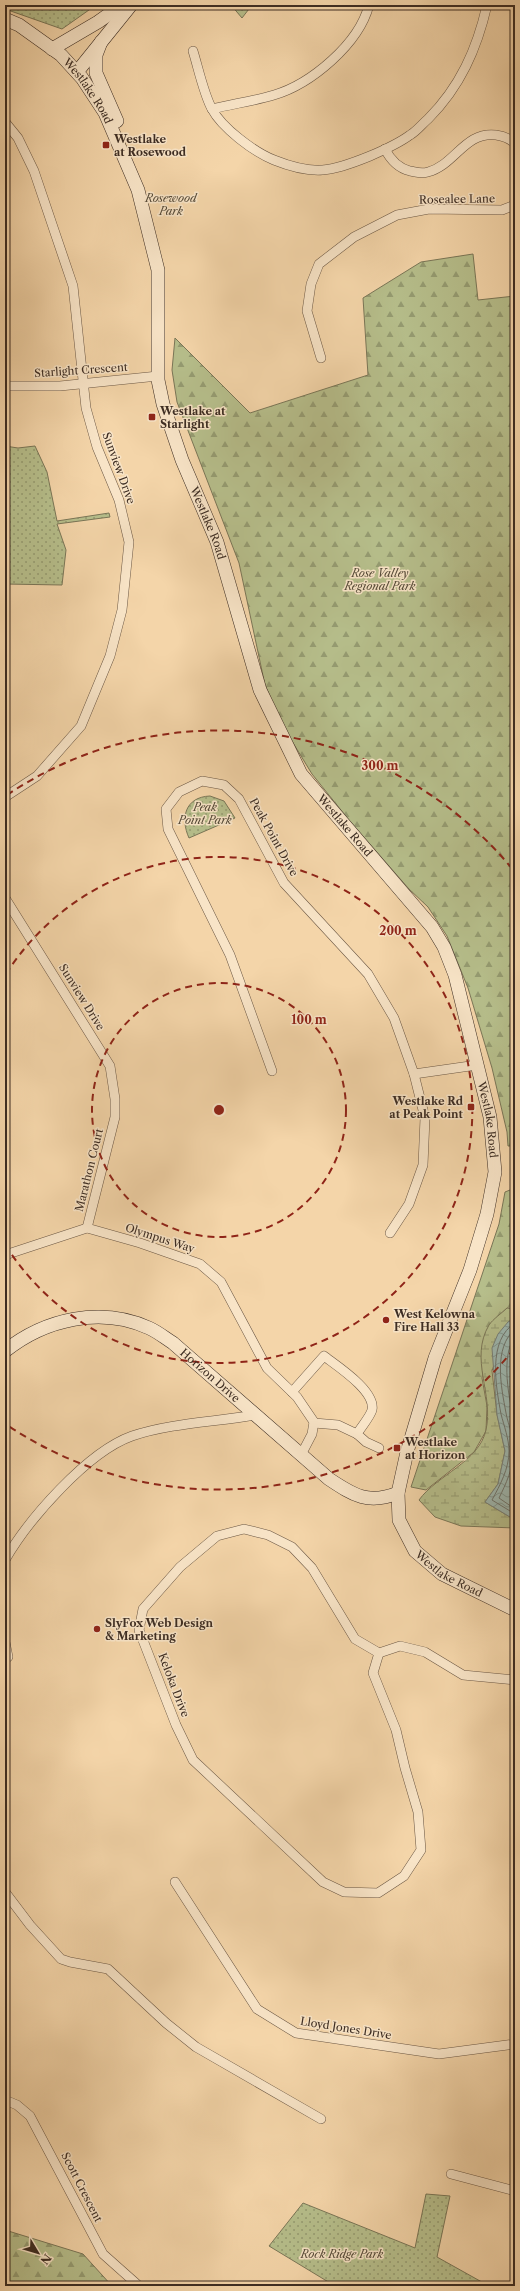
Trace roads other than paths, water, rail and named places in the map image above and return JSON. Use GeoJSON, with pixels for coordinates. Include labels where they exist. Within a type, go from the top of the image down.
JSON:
{"type":"FeatureCollection","features":[{"type":"Feature","properties":{"kind":"street"},"geometry":{"type":"LineString","coordinates":[[52,49],[98,22],[122,5]]}},
{"type":"Feature","properties":{"kind":"street"},"geometry":{"type":"LineString","coordinates":[[77,72],[132,5]]}},
{"type":"Feature","properties":{"kind":"street"},"geometry":{"type":"LineString","coordinates":[[212,109],[275,95],[303,82],[320,70],[346,45],[359,27],[369,5]]}},
{"type":"Feature","properties":{"kind":"street"},"geometry":{"type":"LineString","coordinates":[[193,51],[212,109],[238,138],[264,156],[297,169],[333,170],[385,149],[412,135],[441,105],[456,86],[480,35],[487,5]]}},
{"type":"Feature","properties":{"kind":"street","name":"Westlake Road"},"geometry":{"type":"LineString","coordinates":[[5,19],[19,25],[52,49],[77,72],[105,113],[138,190],[158,270],[158,376],[163,404],[182,460],[217,542],[260,690],[301,774],[432,927],[444,947],[455,975],[490,1117],[494,1144],[494,1185],[470,1270],[435,1358],[407,1452],[398,1493],[399,1520],[415,1551],[442,1574],[464,1587],[515,1610]]}},
{"type":"Feature","properties":{"kind":"street"},"geometry":{"type":"LineString","coordinates":[[102,42],[96,55],[96,73],[118,122],[123,156]]}},
{"type":"Feature","properties":{"kind":"street","name":"Sunview Drive"},"geometry":{"type":"LineString","coordinates":[[5,122],[18,138],[34,171],[73,286],[86,408],[97,447],[119,500],[129,542],[122,610],[110,656],[81,726],[37,776],[5,797]]}},
{"type":"Feature","properties":{"kind":"street"},"geometry":{"type":"LineString","coordinates":[[385,149],[388,155],[403,169],[419,173],[429,172],[448,160],[472,139],[481,134],[504,136],[515,144]]}},
{"type":"Feature","properties":{"kind":"street","name":"Rosealee Lane"},"geometry":{"type":"LineString","coordinates":[[321,358],[307,310],[311,284],[319,264],[354,238],[397,215],[429,209],[502,210],[515,205]]}},
{"type":"Feature","properties":{"kind":"street","name":"Starlight Crescent"},"geometry":{"type":"LineString","coordinates":[[5,386],[84,384],[158,376]]}},
{"type":"Feature","properties":{"kind":"street","name":"Peak Point Drive"},"geometry":{"type":"LineString","coordinates":[[272,1071],[230,954],[168,829],[166,809],[179,792],[202,781],[224,785],[239,799],[284,883],[368,974],[394,1018],[414,1074],[425,1118],[423,1165],[409,1204],[390,1233]]}},
{"type":"Feature","properties":{"kind":"street","name":"Sunview Drive"},"geometry":{"type":"LineString","coordinates":[[5,898],[110,1066],[115,1099],[115,1117]]}},
{"type":"Feature","properties":{"kind":"street"},"geometry":{"type":"LineString","coordinates":[[414,1074],[477,1065]]}},
{"type":"Feature","properties":{"kind":"street","name":"Marathon Court"},"geometry":{"type":"LineString","coordinates":[[86,1228],[115,1117]]}},
{"type":"Feature","properties":{"kind":"street"},"geometry":{"type":"LineString","coordinates":[[5,1255],[86,1228]]}},
{"type":"Feature","properties":{"kind":"street","name":"Olympus Way"},"geometry":{"type":"LineString","coordinates":[[86,1228],[180,1256],[200,1264],[212,1274],[229,1293],[267,1368],[292,1392],[308,1411],[314,1423]]}},
{"type":"Feature","properties":{"kind":"street","name":"Horizon Drive"},"geometry":{"type":"LineString","coordinates":[[5,1351],[19,1340],[59,1322],[92,1316],[123,1320],[150,1328],[172,1343],[329,1479],[353,1495],[383,1499],[398,1493]]}},
{"type":"Feature","properties":{"kind":"street"},"geometry":{"type":"LineString","coordinates":[[292,1392],[324,1356],[362,1387],[371,1399],[372,1410],[357,1434]]}},
{"type":"Feature","properties":{"kind":"street"},"geometry":{"type":"LineString","coordinates":[[5,1560],[14,1545],[41,1512],[74,1476],[102,1453],[130,1437],[158,1428],[255,1415]]}},
{"type":"Feature","properties":{"kind":"street"},"geometry":{"type":"LineString","coordinates":[[300,1454],[312,1434],[314,1423],[338,1425],[357,1434],[366,1442],[379,1448]]}},
{"type":"Feature","properties":{"kind":"street","name":"Keloka Drive"},"geometry":{"type":"LineString","coordinates":[[244,1529],[268,1535],[292,1547],[312,1568],[355,1639],[379,1653],[372,1673],[396,1730],[418,1812],[421,1850],[404,1876],[378,1893],[344,1892],[323,1882],[193,1760],[176,1725],[139,1630],[143,1609],[180,1567],[217,1536],[244,1529]]}},
{"type":"Feature","properties":{"kind":"street"},"geometry":{"type":"LineString","coordinates":[[5,1642],[8,1657]]}},
{"type":"Feature","properties":{"kind":"street"},"geometry":{"type":"LineString","coordinates":[[379,1653],[400,1646],[424,1652],[463,1675],[515,1680]]}},
{"type":"Feature","properties":{"kind":"street","name":"Lloyd Jones Drive"},"geometry":{"type":"LineString","coordinates":[[175,1882],[257,2009],[296,2034],[438,2054],[515,2044]]}},
{"type":"Feature","properties":{"kind":"street"},"geometry":{"type":"LineString","coordinates":[[5,1892],[30,1925],[61,1959],[108,1969],[166,2023],[196,2047],[321,2119]]}},
{"type":"Feature","properties":{"kind":"street","name":"Scott Crescent"},"geometry":{"type":"LineString","coordinates":[[5,2100],[17,2105],[30,2116],[103,2254],[139,2286]]}},
{"type":"Feature","properties":{"kind":"street"},"geometry":{"type":"LineString","coordinates":[[451,2174],[515,2191]]}},
{"type":"Feature","properties":{"kind":"water"},"geometry":{"type":"Polygon","coordinates":[[[515,1318],[515,1518],[510,1517],[485,1502],[498,1484],[505,1451],[497,1415],[492,1348],[498,1334],[508,1322],[515,1318]]]}},
{"type":"Feature","properties":{"kind":"place","name":"Westlake at Rosewood"},"geometry":{"type":"Point","coordinates":[106,145]}},
{"type":"Feature","properties":{"kind":"place","name":"Westlake at Starlight"},"geometry":{"type":"Point","coordinates":[152,417]}},
{"type":"Feature","properties":{"kind":"place","name":"Westlake Rd at Peak Point"},"geometry":{"type":"Point","coordinates":[471,1107]}},
{"type":"Feature","properties":{"kind":"place","name":"West Kelowna Fire Hall 33"},"geometry":{"type":"Point","coordinates":[386,1320]}},
{"type":"Feature","properties":{"kind":"place","name":"Westlake at Horizon"},"geometry":{"type":"Point","coordinates":[397,1448]}},
{"type":"Feature","properties":{"kind":"place","name":"SlyFox Web Design & Marketing"},"geometry":{"type":"Point","coordinates":[97,1629]}},
{"type":"Feature","properties":{"kind":"park label","name":"Rosewood Park"},"geometry":{"type":"Point","coordinates":[171,204]}},
{"type":"Feature","properties":{"kind":"park label","name":"Rose Valley Regional Park"},"geometry":{"type":"Point","coordinates":[380,579]}},
{"type":"Feature","properties":{"kind":"park label","name":"Peak Point Park"},"geometry":{"type":"Point","coordinates":[205,813]}},
{"type":"Feature","properties":{"kind":"park label","name":"Rock Ridge Park"},"geometry":{"type":"Point","coordinates":[342,2254]}}]}
